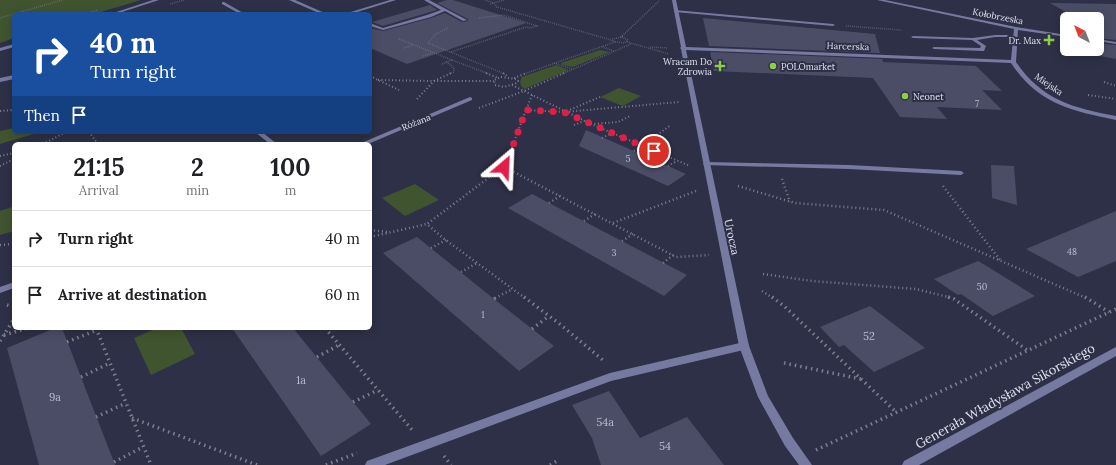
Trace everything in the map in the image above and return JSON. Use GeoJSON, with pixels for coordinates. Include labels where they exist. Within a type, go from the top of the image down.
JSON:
{"type":"FeatureCollection","features":[{"type":"Feature","properties":{"kind":"street"},"geometry":{"type":"LineString","coordinates":[[119,12],[157,0]]}},
{"type":"Feature","properties":{"kind":"street"},"geometry":{"type":"LineString","coordinates":[[148,3],[163,0]]}},
{"type":"Feature","properties":{"kind":"street"},"geometry":{"type":"LineString","coordinates":[[291,0],[320,12]]}},
{"type":"Feature","properties":{"kind":"street"},"geometry":{"type":"LineString","coordinates":[[353,12],[394,0]]}},
{"type":"Feature","properties":{"kind":"street"},"geometry":{"type":"LineString","coordinates":[[426,0],[465,20]]}},
{"type":"Feature","properties":{"kind":"street","name":"Urocza"},"geometry":{"type":"LineString","coordinates":[[674,0],[682,48],[744,346],[763,397],[789,442],[806,465]]}},
{"type":"Feature","properties":{"kind":"street","name":"Kołobrzeska"},"geometry":{"type":"LineString","coordinates":[[879,0],[1016,28],[1060,35]]}},
{"type":"Feature","properties":{"kind":"street"},"geometry":{"type":"LineString","coordinates":[[223,4],[239,12]]}},
{"type":"Feature","properties":{"kind":"street"},"geometry":{"type":"LineString","coordinates":[[372,25],[383,29],[429,16],[444,10]]}},
{"type":"Feature","properties":{"kind":"street"},"geometry":{"type":"LineString","coordinates":[[675,11],[833,25]]}},
{"type":"Feature","properties":{"kind":"street"},"geometry":{"type":"LineString","coordinates":[[1013,62],[1014,36],[1016,28]]}},
{"type":"Feature","properties":{"kind":"street"},"geometry":{"type":"LineString","coordinates":[[912,37],[973,39],[995,36],[1014,36]]}},
{"type":"Feature","properties":{"kind":"street"},"geometry":{"type":"LineString","coordinates":[[934,48],[982,50],[984,46],[973,39]]}},
{"type":"Feature","properties":{"kind":"street"},"geometry":{"type":"LineString","coordinates":[[1104,41],[1116,43]]}},
{"type":"Feature","properties":{"kind":"street"},"geometry":{"type":"LineString","coordinates":[[0,50],[12,46]]}},
{"type":"Feature","properties":{"kind":"street","name":"Harcerska"},"geometry":{"type":"LineString","coordinates":[[682,48],[1013,62]]}},
{"type":"Feature","properties":{"kind":"street","name":"Miejska"},"geometry":{"type":"LineString","coordinates":[[1013,62],[1027,80],[1049,97],[1069,107],[1116,118]]}},
{"type":"Feature","properties":{"kind":"street"},"geometry":{"type":"LineString","coordinates":[[0,80],[12,77]]}},
{"type":"Feature","properties":{"kind":"street","name":"Różana"},"geometry":{"type":"LineString","coordinates":[[367,142],[470,99]]}},
{"type":"Feature","properties":{"kind":"street"},"geometry":{"type":"LineString","coordinates":[[261,134],[271,142]]}},
{"type":"Feature","properties":{"kind":"street"},"geometry":{"type":"LineString","coordinates":[[706,164],[849,167],[961,173]]}},
{"type":"Feature","properties":{"kind":"street"},"geometry":{"type":"LineString","coordinates":[[0,290],[12,286]]}},
{"type":"Feature","properties":{"kind":"street"},"geometry":{"type":"LineString","coordinates":[[371,465],[424,444],[610,377],[744,346]]}},
{"type":"Feature","properties":{"kind":"street","name":"Generała Władysława Sikorskiego"},"geometry":{"type":"LineString","coordinates":[[908,465],[1116,351]]}},
{"type":"Feature","properties":{"kind":"path"},"geometry":{"type":"LineString","coordinates":[[21,12],[62,0]]}},
{"type":"Feature","properties":{"kind":"path"},"geometry":{"type":"LineString","coordinates":[[484,0],[494,3],[497,7]]}},
{"type":"Feature","properties":{"kind":"path"},"geometry":{"type":"LineString","coordinates":[[504,0],[490,4],[615,42]]}},
{"type":"Feature","properties":{"kind":"path"},"geometry":{"type":"LineString","coordinates":[[654,0],[660,0]]}},
{"type":"Feature","properties":{"kind":"path"},"geometry":{"type":"LineString","coordinates":[[621,37],[660,0]]}},
{"type":"Feature","properties":{"kind":"path"},"geometry":{"type":"LineString","coordinates":[[0,18],[12,15]]}},
{"type":"Feature","properties":{"kind":"path"},"geometry":{"type":"LineString","coordinates":[[452,52],[526,27],[530,28],[537,26],[504,15],[465,20],[464,23],[449,27],[436,34],[428,43],[507,75],[508,77]]}},
{"type":"Feature","properties":{"kind":"path"},"geometry":{"type":"LineString","coordinates":[[844,26],[890,29]]}},
{"type":"Feature","properties":{"kind":"path"},"geometry":{"type":"LineString","coordinates":[[611,40],[621,37],[626,38],[628,40],[627,42]]}},
{"type":"Feature","properties":{"kind":"path"},"geometry":{"type":"LineString","coordinates":[[396,38],[498,78],[514,78],[615,42],[627,42],[673,55]]}},
{"type":"Feature","properties":{"kind":"path"},"geometry":{"type":"LineString","coordinates":[[524,91],[631,44]]}},
{"type":"Feature","properties":{"kind":"path"},"geometry":{"type":"LineString","coordinates":[[404,48],[414,45]]}},
{"type":"Feature","properties":{"kind":"path"},"geometry":{"type":"LineString","coordinates":[[602,47],[614,52]]}},
{"type":"Feature","properties":{"kind":"path"},"geometry":{"type":"LineString","coordinates":[[644,47],[672,48]]}},
{"type":"Feature","properties":{"kind":"path"},"geometry":{"type":"LineString","coordinates":[[423,56],[432,52]]}},
{"type":"Feature","properties":{"kind":"path"},"geometry":{"type":"LineString","coordinates":[[442,64],[452,60]]}},
{"type":"Feature","properties":{"kind":"path"},"geometry":{"type":"LineString","coordinates":[[417,99],[434,80],[454,72],[454,68],[448,62]]}},
{"type":"Feature","properties":{"kind":"path"},"geometry":{"type":"LineString","coordinates":[[554,63],[573,70]]}},
{"type":"Feature","properties":{"kind":"path"},"geometry":{"type":"LineString","coordinates":[[372,77],[399,90]]}},
{"type":"Feature","properties":{"kind":"path"},"geometry":{"type":"LineString","coordinates":[[494,82],[498,78]]}},
{"type":"Feature","properties":{"kind":"path"},"geometry":{"type":"LineString","coordinates":[[512,86],[518,81],[514,78]]}},
{"type":"Feature","properties":{"kind":"path"},"geometry":{"type":"LineString","coordinates":[[378,80],[494,82],[495,85],[499,86],[512,86],[584,121],[693,167]]}},
{"type":"Feature","properties":{"kind":"path"},"geometry":{"type":"LineString","coordinates":[[1104,82],[1116,86]]}},
{"type":"Feature","properties":{"kind":"path"},"geometry":{"type":"LineString","coordinates":[[372,236],[427,224],[504,167],[532,95]]}},
{"type":"Feature","properties":{"kind":"path"},"geometry":{"type":"LineString","coordinates":[[564,112],[600,97]]}},
{"type":"Feature","properties":{"kind":"path"},"geometry":{"type":"LineString","coordinates":[[526,110],[564,112],[682,102]]}},
{"type":"Feature","properties":{"kind":"path"},"geometry":{"type":"LineString","coordinates":[[0,111],[12,110]]}},
{"type":"Feature","properties":{"kind":"path"},"geometry":{"type":"LineString","coordinates":[[591,124],[618,122],[630,116]]}},
{"type":"Feature","properties":{"kind":"path"},"geometry":{"type":"LineString","coordinates":[[574,125],[584,121]]}},
{"type":"Feature","properties":{"kind":"path"},"geometry":{"type":"LineString","coordinates":[[634,151],[671,126]]}},
{"type":"Feature","properties":{"kind":"path"},"geometry":{"type":"LineString","coordinates":[[602,138],[612,133]]}},
{"type":"Feature","properties":{"kind":"path"},"geometry":{"type":"LineString","coordinates":[[47,142],[62,134]]}},
{"type":"Feature","properties":{"kind":"path"},"geometry":{"type":"LineString","coordinates":[[0,156],[12,153]]}},
{"type":"Feature","properties":{"kind":"path"},"geometry":{"type":"LineString","coordinates":[[0,166],[12,160]]}},
{"type":"Feature","properties":{"kind":"path"},"geometry":{"type":"LineString","coordinates":[[668,166],[677,160]]}},
{"type":"Feature","properties":{"kind":"path"},"geometry":{"type":"LineString","coordinates":[[504,167],[673,255],[705,254]]}},
{"type":"Feature","properties":{"kind":"path"},"geometry":{"type":"LineString","coordinates":[[780,174],[790,202]]}},
{"type":"Feature","properties":{"kind":"path"},"geometry":{"type":"LineString","coordinates":[[738,186],[796,203],[884,210],[1082,296],[1109,312]]}},
{"type":"Feature","properties":{"kind":"path"},"geometry":{"type":"LineString","coordinates":[[942,186],[1000,261]]}},
{"type":"Feature","properties":{"kind":"path"},"geometry":{"type":"LineString","coordinates":[[613,223],[699,190]]}},
{"type":"Feature","properties":{"kind":"path"},"geometry":{"type":"LineString","coordinates":[[549,203],[560,196]]}},
{"type":"Feature","properties":{"kind":"path"},"geometry":{"type":"LineString","coordinates":[[584,221],[595,214]]}},
{"type":"Feature","properties":{"kind":"path"},"geometry":{"type":"LineString","coordinates":[[427,224],[446,240],[549,316],[608,364]]}},
{"type":"Feature","properties":{"kind":"path"},"geometry":{"type":"LineString","coordinates":[[372,230],[390,232]]}},
{"type":"Feature","properties":{"kind":"path"},"geometry":{"type":"LineString","coordinates":[[622,241],[634,234]]}},
{"type":"Feature","properties":{"kind":"path"},"geometry":{"type":"LineString","coordinates":[[431,248],[446,240]]}},
{"type":"Feature","properties":{"kind":"path"},"geometry":{"type":"LineString","coordinates":[[0,245],[12,244]]}},
{"type":"Feature","properties":{"kind":"path"},"geometry":{"type":"LineString","coordinates":[[663,263],[673,255]]}},
{"type":"Feature","properties":{"kind":"path"},"geometry":{"type":"LineString","coordinates":[[461,272],[477,263]]}},
{"type":"Feature","properties":{"kind":"path"},"geometry":{"type":"LineString","coordinates":[[763,274],[812,281],[916,290],[954,299],[1027,350]]}},
{"type":"Feature","properties":{"kind":"path"},"geometry":{"type":"LineString","coordinates":[[494,299],[513,289]]}},
{"type":"Feature","properties":{"kind":"path"},"geometry":{"type":"LineString","coordinates":[[762,291],[784,306],[896,412]]}},
{"type":"Feature","properties":{"kind":"path"},"geometry":{"type":"LineString","coordinates":[[800,457],[1116,309]]}},
{"type":"Feature","properties":{"kind":"path"},"geometry":{"type":"LineString","coordinates":[[532,329],[549,316]]}},
{"type":"Feature","properties":{"kind":"path"},"geometry":{"type":"LineString","coordinates":[[0,341],[12,322]]}},
{"type":"Feature","properties":{"kind":"path"},"geometry":{"type":"LineString","coordinates":[[4,336],[22,330]]}},
{"type":"Feature","properties":{"kind":"path"},"geometry":{"type":"LineString","coordinates":[[67,342],[95,330]]}},
{"type":"Feature","properties":{"kind":"path"},"geometry":{"type":"LineString","coordinates":[[97,330],[151,465]]}},
{"type":"Feature","properties":{"kind":"path"},"geometry":{"type":"LineString","coordinates":[[327,330],[424,444]]}},
{"type":"Feature","properties":{"kind":"path"},"geometry":{"type":"LineString","coordinates":[[317,357],[339,345]]}},
{"type":"Feature","properties":{"kind":"path"},"geometry":{"type":"LineString","coordinates":[[81,377],[110,363]]}},
{"type":"Feature","properties":{"kind":"path"},"geometry":{"type":"LineString","coordinates":[[784,363],[861,379]]}},
{"type":"Feature","properties":{"kind":"path"},"geometry":{"type":"LineString","coordinates":[[353,402],[378,390]]}},
{"type":"Feature","properties":{"kind":"path"},"geometry":{"type":"LineString","coordinates":[[96,417],[126,403]]}},
{"type":"Feature","properties":{"kind":"path"},"geometry":{"type":"LineString","coordinates":[[132,417],[257,465]]}},
{"type":"Feature","properties":{"kind":"path"},"geometry":{"type":"LineString","coordinates":[[114,462],[143,447]]}},
{"type":"Feature","properties":{"kind":"path"},"geometry":{"type":"LineString","coordinates":[[550,465],[557,461]]}},
{"type":"Feature","properties":{"kind":"green space"},"geometry":{"type":"Polygon","coordinates":[[[0,0],[141,0],[101,12],[12,12],[12,39],[0,43],[0,0]]]}},
{"type":"Feature","properties":{"kind":"green space"},"geometry":{"type":"Polygon","coordinates":[[[600,50],[610,52],[573,67],[562,65],[561,63],[600,50]]]}},
{"type":"Feature","properties":{"kind":"green space"},"geometry":{"type":"Polygon","coordinates":[[[556,65],[569,70],[524,89],[520,83],[522,77],[556,65]]]}},
{"type":"Feature","properties":{"kind":"green space"},"geometry":{"type":"Polygon","coordinates":[[[619,88],[641,96],[623,106],[600,97],[619,88]]]}},
{"type":"Feature","properties":{"kind":"green space"},"geometry":{"type":"Polygon","coordinates":[[[12,128],[12,134],[34,134],[0,144],[0,131],[12,128]]]}},
{"type":"Feature","properties":{"kind":"green space"},"geometry":{"type":"Polygon","coordinates":[[[415,184],[439,200],[405,216],[382,198],[415,184]]]}},
{"type":"Feature","properties":{"kind":"green space"},"geometry":{"type":"Polygon","coordinates":[[[12,207],[12,232],[0,235],[0,211],[12,207]]]}},
{"type":"Feature","properties":{"kind":"green space"},"geometry":{"type":"Polygon","coordinates":[[[152,330],[182,330],[195,354],[151,375],[134,338],[152,330]]]}},
{"type":"Feature","properties":{"kind":"building"},"geometry":{"type":"Polygon","coordinates":[[[453,0],[526,23],[407,64],[372,49],[372,28],[383,31],[445,13],[462,22],[468,21],[468,19],[437,3],[453,0]]]}},
{"type":"Feature","properties":{"kind":"building"},"geometry":{"type":"Polygon","coordinates":[[[1050,3],[1116,4],[1116,40],[1104,39],[1104,12],[1066,12],[1050,3]]]}},
{"type":"Feature","properties":{"kind":"building"},"geometry":{"type":"Polygon","coordinates":[[[430,5],[437,10],[383,26],[372,22],[430,5]]]}},
{"type":"Feature","properties":{"kind":"building"},"geometry":{"type":"Polygon","coordinates":[[[703,18],[875,34],[880,53],[709,46],[703,18]]]}},
{"type":"Feature","properties":{"kind":"building"},"geometry":{"type":"Polygon","coordinates":[[[1104,44],[1116,45],[1116,59],[1100,56],[1104,56],[1104,44]]]}},
{"type":"Feature","properties":{"kind":"building"},"geometry":{"type":"Polygon","coordinates":[[[710,52],[882,59],[883,62],[976,66],[1002,91],[982,90],[1002,110],[937,107],[947,119],[900,117],[873,78],[714,71],[710,52]]]}},
{"type":"Feature","properties":{"kind":"building"},"geometry":{"type":"Polygon","coordinates":[[[586,130],[686,174],[668,186],[579,146],[586,130]]]}},
{"type":"Feature","properties":{"kind":"building"},"geometry":{"type":"Polygon","coordinates":[[[991,165],[1014,166],[1017,205],[992,198],[991,165]]]}},
{"type":"Feature","properties":{"kind":"building"},"geometry":{"type":"Polygon","coordinates":[[[532,194],[687,275],[664,296],[508,208],[532,194]]]}},
{"type":"Feature","properties":{"kind":"building"},"geometry":{"type":"Polygon","coordinates":[[[1116,211],[1116,261],[1078,277],[1026,249],[1116,211]]]}},
{"type":"Feature","properties":{"kind":"building"},"geometry":{"type":"Polygon","coordinates":[[[417,237],[554,346],[519,371],[383,253],[417,237]]]}},
{"type":"Feature","properties":{"kind":"building"},"geometry":{"type":"Polygon","coordinates":[[[978,261],[1035,296],[993,316],[961,294],[958,295],[934,279],[978,261]]]}},
{"type":"Feature","properties":{"kind":"building"},"geometry":{"type":"Polygon","coordinates":[[[870,306],[925,348],[874,372],[844,345],[839,347],[820,327],[870,306]]]}},
{"type":"Feature","properties":{"kind":"building"},"geometry":{"type":"Polygon","coordinates":[[[50,330],[63,330],[115,465],[39,465],[7,348],[50,330]]]}},
{"type":"Feature","properties":{"kind":"building"},"geometry":{"type":"Polygon","coordinates":[[[233,330],[295,330],[371,424],[321,456],[233,330]]]}},
{"type":"Feature","properties":{"kind":"building"},"geometry":{"type":"Polygon","coordinates":[[[609,391],[640,438],[687,417],[724,465],[601,465],[592,438],[572,405],[609,391]]]}},
{"type":"Feature","properties":{"kind":"place","name":"Dr. Max"},"geometry":{"type":"Point","coordinates":[1049,40]}},
{"type":"Feature","properties":{"kind":"place","name":"Wracam Do Zdrowia"},"geometry":{"type":"Point","coordinates":[720,66]}},
{"type":"Feature","properties":{"kind":"place","name":"POLOmarket"},"geometry":{"type":"Point","coordinates":[773,66]}},
{"type":"Feature","properties":{"kind":"place","name":"Neonet"},"geometry":{"type":"Point","coordinates":[905,96]}},
{"type":"Feature","properties":{"kind":"route"},"geometry":{"type":"LineString","coordinates":[[504,167],[526,110],[564,112],[654,151]]}}]}
